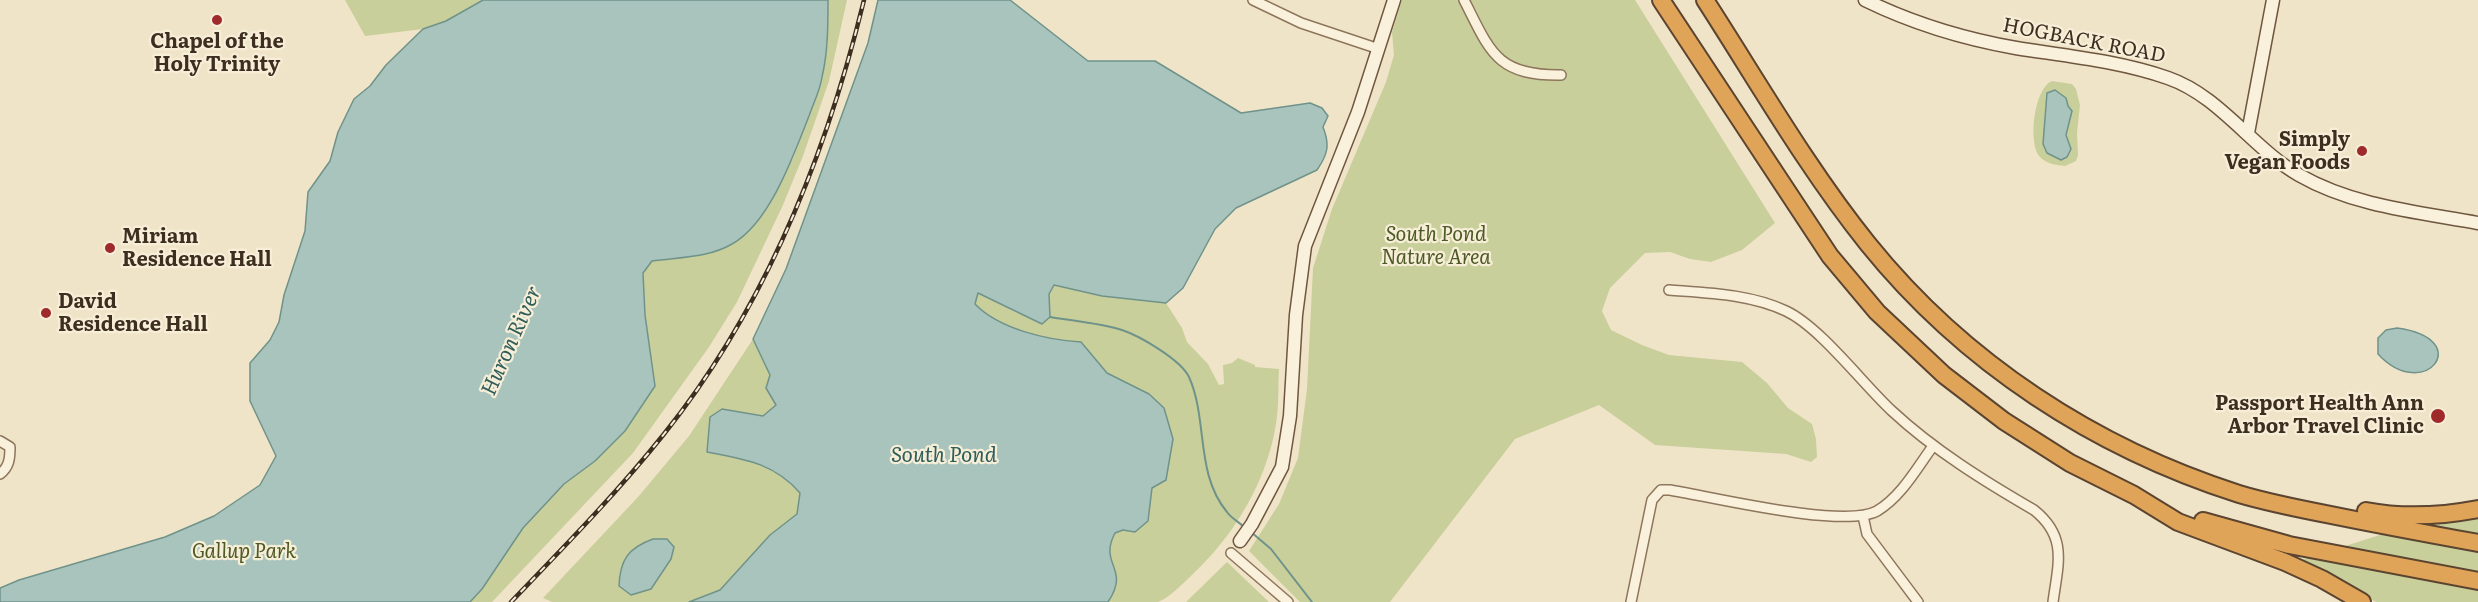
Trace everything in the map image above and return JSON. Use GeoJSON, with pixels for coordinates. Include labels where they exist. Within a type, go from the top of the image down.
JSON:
{"type":"FeatureCollection","features":[{"type":"Feature","properties":{"kind":"highway"},"geometry":{"type":"LineString","coordinates":[[1661,0],[1830,256],[1877,312],[1944,375],[2004,421],[2070,463],[2134,495],[2178,522],[2285,562],[2322,579],[2362,602]]}},
{"type":"Feature","properties":{"kind":"highway"},"geometry":{"type":"LineString","coordinates":[[1705,0],[1831,195],[1869,246],[1923,305],[1978,354],[2030,394],[2076,422],[2148,460],[2241,494],[2278,504],[2478,543]]}},
{"type":"Feature","properties":{"kind":"highway"},"geometry":{"type":"LineString","coordinates":[[2148,460],[2265,493],[2383,514],[2450,514],[2478,509]]}},
{"type":"Feature","properties":{"kind":"highway"},"geometry":{"type":"LineString","coordinates":[[2134,495],[2253,537],[2478,581]]}},
{"type":"Feature","properties":{"kind":"main road"},"geometry":{"type":"LineString","coordinates":[[1240,541],[1252,524],[1282,467],[1287,444],[1296,315],[1305,246],[1358,112],[1394,0]]}},
{"type":"Feature","properties":{"kind":"main road","name":"HOGBACK ROAD"},"geometry":{"type":"LineString","coordinates":[[1865,0],[1958,34],[2014,48],[2104,61],[2171,79],[2207,100],[2298,174],[2334,192],[2390,207],[2478,223]]}},
{"type":"Feature","properties":{"kind":"main road"},"geometry":{"type":"LineString","coordinates":[[2248,133],[2273,0]]}},
{"type":"Feature","properties":{"kind":"street"},"geometry":{"type":"LineString","coordinates":[[1252,0],[1301,23],[1379,49]]}},
{"type":"Feature","properties":{"kind":"street"},"geometry":{"type":"LineString","coordinates":[[1464,0],[1491,51],[1502,63],[1522,72],[1540,76],[1561,75]]}},
{"type":"Feature","properties":{"kind":"street"},"geometry":{"type":"LineString","coordinates":[[1669,290],[1762,301],[1788,312],[1811,328],[1892,411],[1933,446],[2046,519],[2054,530],[2059,555],[2053,602]]}},
{"type":"Feature","properties":{"kind":"street"},"geometry":{"type":"LineString","coordinates":[[0,441],[10,447],[10,460],[0,474]]}},
{"type":"Feature","properties":{"kind":"street"},"geometry":{"type":"LineString","coordinates":[[1631,602],[1652,500],[1661,490],[1818,516],[1843,518],[1863,516],[1876,511],[1892,500],[1933,446]]}},
{"type":"Feature","properties":{"kind":"street"},"geometry":{"type":"LineString","coordinates":[[1863,516],[1867,534],[1918,602]]}},
{"type":"Feature","properties":{"kind":"street"},"geometry":{"type":"LineString","coordinates":[[1231,553],[1288,602]]}},
{"type":"Feature","properties":{"kind":"green space"},"geometry":{"type":"Polygon","coordinates":[[[345,0],[483,0],[446,21],[423,29],[365,36],[345,0]]]}},
{"type":"Feature","properties":{"kind":"green space"},"geometry":{"type":"Polygon","coordinates":[[[828,0],[847,0],[829,81],[783,205],[737,302],[709,347],[633,453],[492,602],[468,602],[482,589],[523,528],[564,484],[595,461],[625,431],[655,385],[645,315],[643,273],[652,261],[675,258],[793,159],[822,80],[828,42],[828,0]]]}},
{"type":"Feature","properties":{"kind":"green space","name":"South Pond Nature Area"},"geometry":{"type":"Polygon","coordinates":[[[1402,0],[1635,0],[1775,223],[1742,250],[1711,262],[1690,259],[1670,252],[1645,253],[1610,288],[1602,311],[1611,330],[1669,355],[1742,362],[1767,383],[1788,408],[1812,424],[1817,457],[1811,462],[1786,454],[1655,445],[1599,405],[1515,439],[1390,602],[1300,602],[1249,551],[1279,504],[1298,458],[1307,389],[1313,268],[1332,209],[1386,82],[1394,55],[1392,32],[1402,0]]]}},
{"type":"Feature","properties":{"kind":"green space"},"geometry":{"type":"Polygon","coordinates":[[[2052,81],[2072,84],[2076,89],[2080,105],[2077,133],[2078,155],[2076,161],[2065,166],[2045,161],[2036,149],[2035,116],[2037,104],[2046,86],[2052,81]],[[2047,94],[2043,144],[2066,135],[2072,111],[2047,94]]]}},
{"type":"Feature","properties":{"kind":"green space"},"geometry":{"type":"Polygon","coordinates":[[[1054,285],[1102,296],[1166,303],[1182,328],[1187,342],[1208,364],[1219,385],[1224,384],[1223,365],[1232,363],[1238,358],[1255,367],[1279,369],[1277,417],[1272,445],[1257,486],[1236,524],[1209,558],[1168,597],[1158,602],[1108,602],[1116,582],[1110,553],[1115,533],[1123,530],[1135,532],[1149,394],[1107,373],[1081,342],[1053,339],[1024,332],[997,320],[975,304],[978,292],[1017,313],[1050,317],[1049,294],[1054,285]]]}},
{"type":"Feature","properties":{"kind":"green space"},"geometry":{"type":"Polygon","coordinates":[[[753,339],[770,375],[766,388],[776,405],[763,416],[722,409],[707,452],[746,460],[780,475],[800,493],[797,514],[770,535],[720,590],[689,602],[552,602],[543,598],[638,497],[689,436],[753,339]]]}},
{"type":"Feature","properties":{"kind":"green space"},"geometry":{"type":"Polygon","coordinates":[[[2478,515],[2478,602],[2376,602],[2301,560],[2421,522],[2478,515]]]}},
{"type":"Feature","properties":{"kind":"green space"},"geometry":{"type":"Polygon","coordinates":[[[1227,562],[1269,602],[1186,602],[1227,562]]]}},
{"type":"Feature","properties":{"kind":"water","name":"Huron River"},"geometry":{"type":"Polygon","coordinates":[[[483,0],[828,0],[827,49],[820,87],[788,168],[769,204],[746,234],[723,249],[683,258],[652,261],[643,273],[645,315],[655,386],[625,431],[595,461],[564,484],[523,528],[482,589],[470,602],[0,602],[0,588],[19,580],[165,537],[214,516],[260,485],[276,456],[250,401],[250,363],[270,340],[279,322],[284,295],[305,231],[308,192],[330,161],[338,132],[354,99],[370,86],[386,65],[423,29],[446,21],[483,0]]]}},
{"type":"Feature","properties":{"kind":"water","name":"South Pond"},"geometry":{"type":"Polygon","coordinates":[[[878,0],[1010,0],[1088,61],[1155,61],[1241,113],[1310,103],[1322,108],[1328,116],[1323,127],[1327,149],[1317,170],[1236,208],[1215,229],[1183,288],[1166,303],[1102,296],[1054,285],[1049,294],[1050,317],[1042,324],[978,293],[975,304],[985,313],[1024,332],[1053,339],[1081,342],[1107,373],[1149,394],[1164,408],[1173,439],[1166,480],[1152,488],[1148,521],[1135,532],[1123,530],[1115,533],[1110,552],[1116,581],[1108,602],[689,602],[720,590],[770,535],[797,514],[800,493],[780,475],[746,460],[707,452],[710,417],[722,409],[763,416],[776,405],[766,388],[770,375],[753,339],[786,269],[868,43],[878,0]]]}},
{"type":"Feature","properties":{"kind":"water"},"geometry":{"type":"Polygon","coordinates":[[[2055,90],[2066,98],[2072,111],[2066,135],[2071,149],[2067,157],[2061,160],[2047,153],[2043,144],[2047,93],[2055,90]]]}},
{"type":"Feature","properties":{"kind":"water"},"geometry":{"type":"Polygon","coordinates":[[[2397,328],[2421,334],[2434,344],[2438,354],[2435,364],[2425,371],[2412,373],[2395,368],[2378,354],[2378,338],[2386,330],[2397,328]]]}},
{"type":"Feature","properties":{"kind":"water"},"geometry":{"type":"Polygon","coordinates":[[[653,539],[667,539],[674,547],[671,559],[651,589],[631,595],[619,586],[621,569],[627,556],[637,546],[653,539]]]}},
{"type":"Feature","properties":{"kind":"waterway"},"geometry":{"type":"LineString","coordinates":[[1050,317],[1130,333],[1159,349],[1185,370],[1195,393],[1210,481],[1227,512],[1244,527]]}},
{"type":"Feature","properties":{"kind":"waterway"},"geometry":{"type":"LineString","coordinates":[[1251,532],[1271,549],[1312,602]]}},
{"type":"Feature","properties":{"kind":"railway"},"geometry":{"type":"LineString","coordinates":[[511,602],[628,478],[700,386],[733,335],[762,282],[811,173],[849,58],[864,0]]}},
{"type":"Feature","properties":{"kind":"place","name":"Chapel of the Holy Trinity"},"geometry":{"type":"Point","coordinates":[217,20]}},
{"type":"Feature","properties":{"kind":"place","name":"Simply Vegan Foods"},"geometry":{"type":"Point","coordinates":[2362,151]}},
{"type":"Feature","properties":{"kind":"place","name":"Miriam Residence Hall"},"geometry":{"type":"Point","coordinates":[110,248]}},
{"type":"Feature","properties":{"kind":"place","name":"David Residence Hall"},"geometry":{"type":"Point","coordinates":[46,313]}},
{"type":"Feature","properties":{"kind":"place","name":"Passport Health Ann Arbor Travel Clinic"},"geometry":{"type":"Point","coordinates":[2438,416]}},
{"type":"Feature","properties":{"kind":"park label","name":"Gallup Park"},"geometry":{"type":"Point","coordinates":[244,552]}}]}
